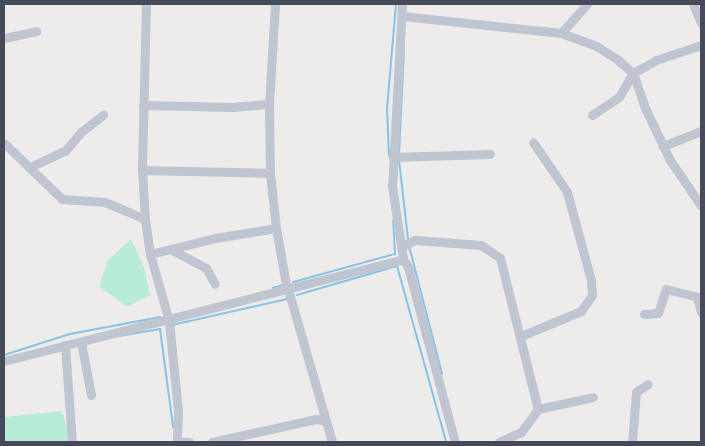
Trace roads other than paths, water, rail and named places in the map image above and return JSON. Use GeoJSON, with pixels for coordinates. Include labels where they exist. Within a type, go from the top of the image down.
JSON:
{"type":"FeatureCollection","features":[{"type":"Feature","properties":{"kind":"street"},"geometry":{"type":"LineString","coordinates":[[146,4],[142,170],[145,219],[150,254],[169,321],[178,411],[178,442],[188,442]]}},
{"type":"Feature","properties":{"kind":"street"},"geometry":{"type":"LineString","coordinates":[[275,4],[270,104],[270,173],[276,228],[290,290],[332,442]]}},
{"type":"Feature","properties":{"kind":"street"},"geometry":{"type":"LineString","coordinates":[[402,4],[392,186],[403,259],[408,267],[454,442]]}},
{"type":"Feature","properties":{"kind":"street"},"geometry":{"type":"LineString","coordinates":[[561,34],[587,4]]}},
{"type":"Feature","properties":{"kind":"street"},"geometry":{"type":"LineString","coordinates":[[693,4],[701,23]]}},
{"type":"Feature","properties":{"kind":"street"},"geometry":{"type":"LineString","coordinates":[[402,16],[561,34],[596,46],[633,73],[663,146],[701,206]]}},
{"type":"Feature","properties":{"kind":"street"},"geometry":{"type":"LineString","coordinates":[[4,38],[36,31]]}},
{"type":"Feature","properties":{"kind":"street"},"geometry":{"type":"LineString","coordinates":[[592,114],[619,97],[633,73],[656,60],[701,45]]}},
{"type":"Feature","properties":{"kind":"street"},"geometry":{"type":"LineString","coordinates":[[143,105],[232,107],[270,104]]}},
{"type":"Feature","properties":{"kind":"street"},"geometry":{"type":"LineString","coordinates":[[30,167],[65,151],[81,132],[103,115]]}},
{"type":"Feature","properties":{"kind":"street"},"geometry":{"type":"LineString","coordinates":[[663,146],[701,131]]}},
{"type":"Feature","properties":{"kind":"street"},"geometry":{"type":"LineString","coordinates":[[521,336],[581,311],[592,295],[591,280],[567,192],[533,142]]}},
{"type":"Feature","properties":{"kind":"street"},"geometry":{"type":"LineString","coordinates":[[4,143],[62,199],[105,202],[145,219]]}},
{"type":"Feature","properties":{"kind":"street"},"geometry":{"type":"LineString","coordinates":[[393,157],[490,154]]}},
{"type":"Feature","properties":{"kind":"street"},"geometry":{"type":"LineString","coordinates":[[142,170],[270,173]]}},
{"type":"Feature","properties":{"kind":"street"},"geometry":{"type":"LineString","coordinates":[[150,254],[276,228]]}},
{"type":"Feature","properties":{"kind":"street"},"geometry":{"type":"LineString","coordinates":[[401,247],[415,240],[481,245],[495,252],[500,258],[508,300],[521,336],[538,409]]}},
{"type":"Feature","properties":{"kind":"street"},"geometry":{"type":"LineString","coordinates":[[169,249],[206,268],[215,284]]}},
{"type":"Feature","properties":{"kind":"street"},"geometry":{"type":"LineString","coordinates":[[4,361],[169,321],[403,259]]}},
{"type":"Feature","properties":{"kind":"street"},"geometry":{"type":"LineString","coordinates":[[644,314],[658,313],[666,289],[697,297],[701,312]]}},
{"type":"Feature","properties":{"kind":"street"},"geometry":{"type":"LineString","coordinates":[[81,342],[91,395]]}},
{"type":"Feature","properties":{"kind":"street"},"geometry":{"type":"LineString","coordinates":[[66,345],[72,442]]}},
{"type":"Feature","properties":{"kind":"street"},"geometry":{"type":"LineString","coordinates":[[632,442],[636,392],[648,384]]}},
{"type":"Feature","properties":{"kind":"street"},"geometry":{"type":"LineString","coordinates":[[499,442],[521,432],[538,409],[593,397]]}},
{"type":"Feature","properties":{"kind":"street"},"geometry":{"type":"LineString","coordinates":[[212,442],[251,439],[316,419],[326,421]]}},
{"type":"Feature","properties":{"kind":"waterway"},"geometry":{"type":"LineString","coordinates":[[389,156],[387,109],[396,4]]}},
{"type":"Feature","properties":{"kind":"waterway"},"geometry":{"type":"LineString","coordinates":[[399,155],[404,50]]}},
{"type":"Feature","properties":{"kind":"waterway"},"geometry":{"type":"LineString","coordinates":[[399,160],[408,239]]}},
{"type":"Feature","properties":{"kind":"waterway"},"geometry":{"type":"LineString","coordinates":[[293,282],[395,254],[393,220]]}},
{"type":"Feature","properties":{"kind":"waterway"},"geometry":{"type":"LineString","coordinates":[[409,246],[442,374]]}},
{"type":"Feature","properties":{"kind":"waterway"},"geometry":{"type":"LineString","coordinates":[[297,295],[397,266],[446,442]]}},
{"type":"Feature","properties":{"kind":"waterway"},"geometry":{"type":"LineString","coordinates":[[273,288],[283,285]]}},
{"type":"Feature","properties":{"kind":"waterway"},"geometry":{"type":"LineString","coordinates":[[172,325],[287,299]]}},
{"type":"Feature","properties":{"kind":"waterway"},"geometry":{"type":"LineString","coordinates":[[4,355],[70,334],[160,317]]}},
{"type":"Feature","properties":{"kind":"waterway"},"geometry":{"type":"LineString","coordinates":[[113,337],[160,329],[173,427]]}}]}
